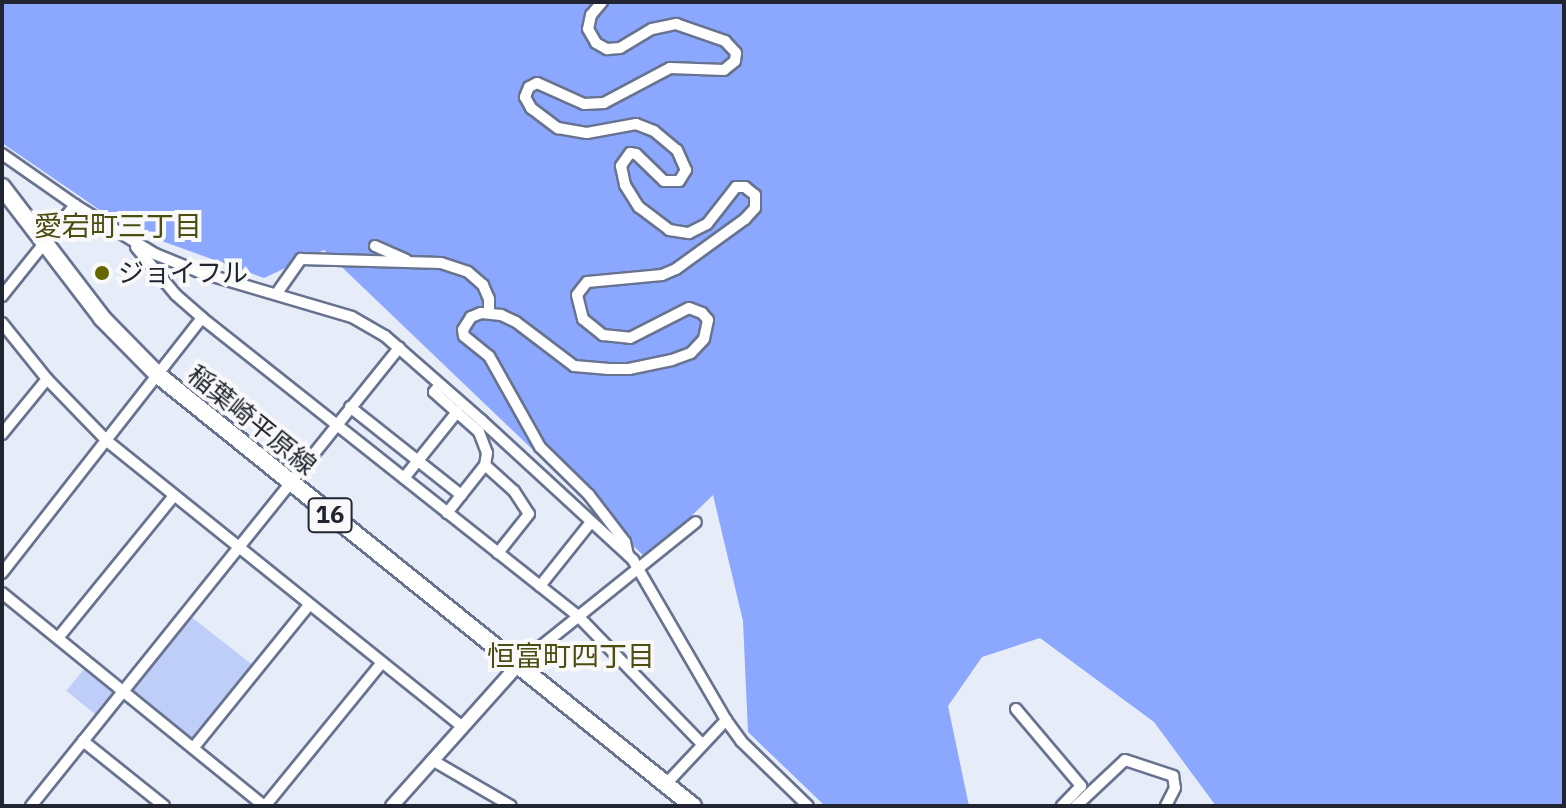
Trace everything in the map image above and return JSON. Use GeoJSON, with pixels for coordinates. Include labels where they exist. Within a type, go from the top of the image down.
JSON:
{"type":"FeatureCollection","features":[{"type":"Feature","properties":{"kind":"main road","name":"稲葉崎平原線"},"geometry":{"type":"LineString","coordinates":[[2,187],[102,318],[158,375],[693,806]]}},
{"type":"Feature","properties":{"kind":"street"},"geometry":{"type":"LineString","coordinates":[[602,2],[591,15],[588,29],[601,46],[620,48],[652,29],[676,24],[725,41],[736,53],[735,61],[724,70],[670,68],[618,97],[595,105],[572,99],[545,85],[532,84],[526,91],[526,102],[558,128],[587,133],[636,124],[654,131],[677,150],[686,170],[679,181],[664,181],[636,154],[627,156],[621,166],[625,185],[639,207],[669,230],[689,233],[707,224],[736,187],[745,187],[755,195],[755,208],[745,219],[662,275],[587,282],[577,295],[578,307],[588,325],[603,335],[623,339],[695,309],[708,324],[704,339],[691,353],[629,369],[574,366],[516,322],[489,313],[467,319],[464,336],[489,356],[540,447],[589,495],[625,542],[628,555]]}},
{"type":"Feature","properties":{"kind":"street"},"geometry":{"type":"LineString","coordinates":[[2,154],[128,239],[199,272],[277,293],[359,321],[399,348],[628,555],[639,568],[741,741],[808,806]]}},
{"type":"Feature","properties":{"kind":"street"},"geometry":{"type":"LineString","coordinates":[[2,296],[75,205]]}},
{"type":"Feature","properties":{"kind":"street"},"geometry":{"type":"LineString","coordinates":[[128,239],[176,295],[202,318],[578,616],[701,743]]}},
{"type":"Feature","properties":{"kind":"street"},"geometry":{"type":"LineString","coordinates":[[375,246],[411,263]]}},
{"type":"Feature","properties":{"kind":"street"},"geometry":{"type":"LineString","coordinates":[[277,293],[301,259],[441,263],[468,272],[487,292],[489,313]]}},
{"type":"Feature","properties":{"kind":"street"},"geometry":{"type":"LineString","coordinates":[[2,573],[202,318]]}},
{"type":"Feature","properties":{"kind":"street"},"geometry":{"type":"LineString","coordinates":[[2,323],[47,379],[107,441],[462,726]]}},
{"type":"Feature","properties":{"kind":"street"},"geometry":{"type":"LineString","coordinates":[[31,806],[399,348]]}},
{"type":"Feature","properties":{"kind":"street"},"geometry":{"type":"LineString","coordinates":[[2,434],[47,379]]}},
{"type":"Feature","properties":{"kind":"street"},"geometry":{"type":"LineString","coordinates":[[440,385],[434,392],[479,432],[487,453],[485,465],[447,513]]}},
{"type":"Feature","properties":{"kind":"street"},"geometry":{"type":"LineString","coordinates":[[350,407],[461,495]]}},
{"type":"Feature","properties":{"kind":"street"},"geometry":{"type":"LineString","coordinates":[[404,478],[457,412]]}},
{"type":"Feature","properties":{"kind":"street"},"geometry":{"type":"LineString","coordinates":[[485,465],[514,491],[529,514],[498,553]]}},
{"type":"Feature","properties":{"kind":"street"},"geometry":{"type":"LineString","coordinates":[[58,638],[174,496]]}},
{"type":"Feature","properties":{"kind":"street"},"geometry":{"type":"LineString","coordinates":[[540,586],[591,522]]}},
{"type":"Feature","properties":{"kind":"street"},"geometry":{"type":"LineString","coordinates":[[392,806],[518,665],[696,522]]}},
{"type":"Feature","properties":{"kind":"street"},"geometry":{"type":"LineString","coordinates":[[2,593],[194,747],[249,801],[264,806],[381,664]]}},
{"type":"Feature","properties":{"kind":"street"},"geometry":{"type":"LineString","coordinates":[[194,747],[309,605]]}},
{"type":"Feature","properties":{"kind":"street"},"geometry":{"type":"LineString","coordinates":[[1016,709],[1081,786],[1062,806]]}},
{"type":"Feature","properties":{"kind":"street"},"geometry":{"type":"LineString","coordinates":[[666,784],[701,743],[726,720]]}},
{"type":"Feature","properties":{"kind":"street"},"geometry":{"type":"LineString","coordinates":[[83,741],[164,806]]}},
{"type":"Feature","properties":{"kind":"street"},"geometry":{"type":"LineString","coordinates":[[432,760],[511,806]]}},
{"type":"Feature","properties":{"kind":"street"},"geometry":{"type":"LineString","coordinates":[[1076,806],[1125,760],[1173,776],[1175,788],[1166,806]]}},
{"type":"Feature","properties":{"kind":"shaded area"},"geometry":{"type":"Polygon","coordinates":[[[2,2],[1564,2],[1564,806],[1216,806],[1154,722],[1040,638],[982,657],[948,706],[969,806],[825,806],[748,732],[743,621],[713,495],[647,559],[324,250],[264,278],[126,228],[2,143],[2,2]]]}},
{"type":"Feature","properties":{"kind":"shaded area"},"geometry":{"type":"Polygon","coordinates":[[[190,616],[254,666],[191,740],[131,688],[190,616]]]}},
{"type":"Feature","properties":{"kind":"shaded area"},"geometry":{"type":"Polygon","coordinates":[[[84,669],[114,693],[96,715],[66,691],[84,669]]]}},
{"type":"Feature","properties":{"kind":"place","name":"ジョイフル"},"geometry":{"type":"Point","coordinates":[102,273]}},
{"type":"Feature","properties":{"kind":"district","name":"愛宕町三丁目"},"geometry":{"type":"Point","coordinates":[118,226]}},
{"type":"Feature","properties":{"kind":"district","name":"恒富町四丁目"},"geometry":{"type":"Point","coordinates":[571,656]}}]}
